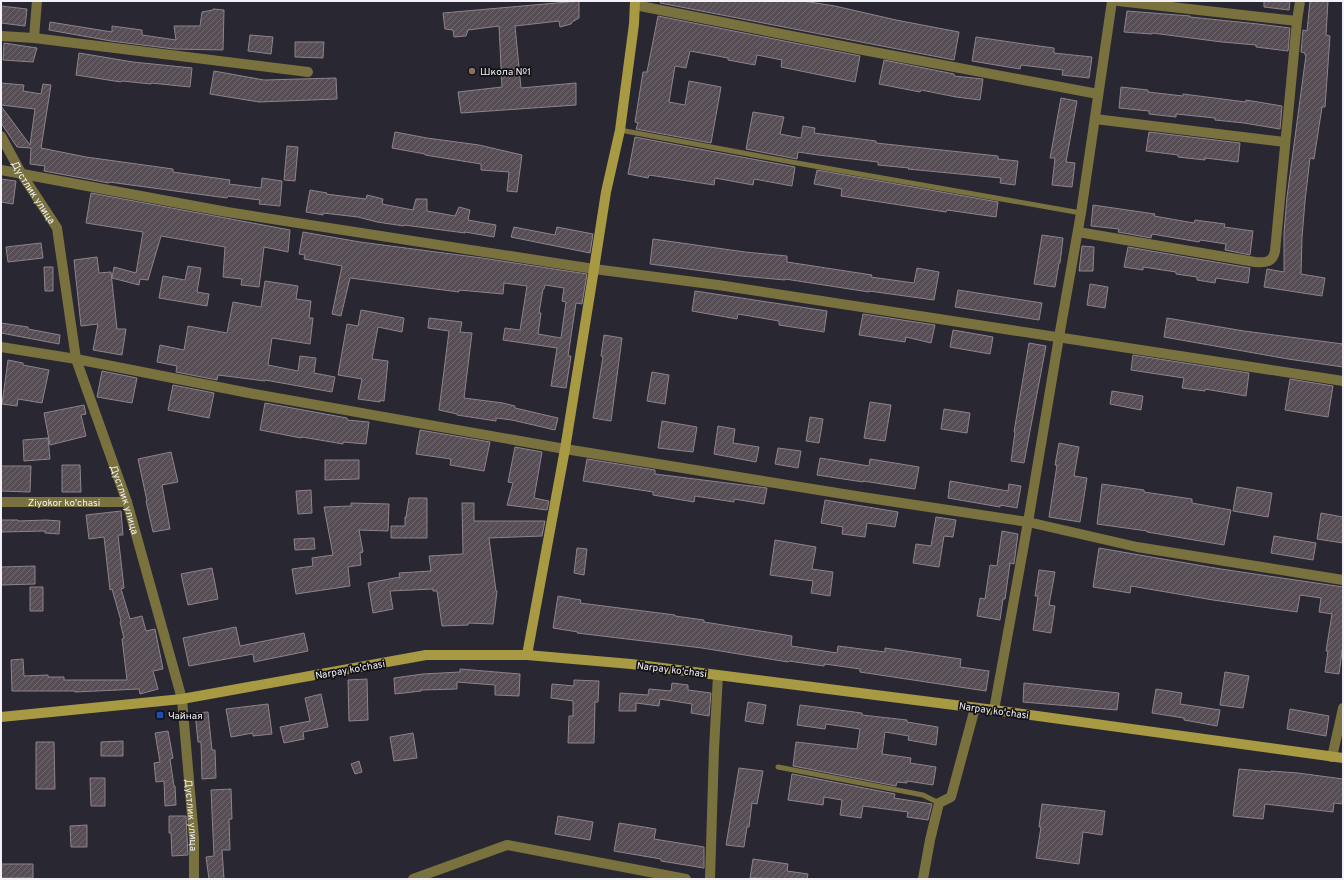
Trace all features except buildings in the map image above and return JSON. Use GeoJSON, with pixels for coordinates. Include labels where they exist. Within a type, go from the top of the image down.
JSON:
{"type":"FeatureCollection","features":[{"type":"Feature","properties":{"kind":"main road"},"geometry":{"type":"LineString","coordinates":[[527,656],[565,449],[606,192],[620,130],[635,3]]}},
{"type":"Feature","properties":{"kind":"main road","name":"Narpay ko'chasi"},"geometry":{"type":"LineString","coordinates":[[1,717],[182,699],[426,655],[527,656],[631,664],[994,710],[1343,758]]}},
{"type":"Feature","properties":{"kind":"street"},"geometry":{"type":"LineString","coordinates":[[34,38],[37,1]]}},
{"type":"Feature","properties":{"kind":"street"},"geometry":{"type":"LineString","coordinates":[[994,710],[1078,232],[1112,1]]}},
{"type":"Feature","properties":{"kind":"street"},"geometry":{"type":"LineString","coordinates":[[1118,1],[1297,21]]}},
{"type":"Feature","properties":{"kind":"street"},"geometry":{"type":"LineString","coordinates":[[1078,232],[1255,262],[1263,262],[1273,258],[1300,1]]}},
{"type":"Feature","properties":{"kind":"street"},"geometry":{"type":"LineString","coordinates":[[635,3],[871,52],[1098,94]]}},
{"type":"Feature","properties":{"kind":"street"},"geometry":{"type":"LineString","coordinates":[[1,36],[34,38],[308,72]]}},
{"type":"Feature","properties":{"kind":"street"},"geometry":{"type":"LineString","coordinates":[[1094,119],[1285,142]]}},
{"type":"Feature","properties":{"kind":"street","name":"Дустлик улица"},"geometry":{"type":"LineString","coordinates":[[1,136],[21,173],[57,228],[76,359],[127,502],[182,699],[194,838],[194,879]]}},
{"type":"Feature","properties":{"kind":"street"},"geometry":{"type":"LineString","coordinates":[[1,170],[227,212],[594,270],[718,285],[1343,380]]}},
{"type":"Feature","properties":{"kind":"street"},"geometry":{"type":"LineString","coordinates":[[1,347],[76,359],[254,394],[565,449],[1028,522],[1137,547],[1343,580]]}},
{"type":"Feature","properties":{"kind":"street","name":"Ziyokor ko'chasi"},"geometry":{"type":"LineString","coordinates":[[1,502],[127,502]]}},
{"type":"Feature","properties":{"kind":"street"},"geometry":{"type":"LineString","coordinates":[[710,879],[718,675]]}},
{"type":"Feature","properties":{"kind":"street"},"geometry":{"type":"LineString","coordinates":[[923,879],[939,803],[951,797],[976,708]]}},
{"type":"Feature","properties":{"kind":"street"},"geometry":{"type":"LineString","coordinates":[[1332,757],[1343,708]]}},
{"type":"Feature","properties":{"kind":"street"},"geometry":{"type":"LineString","coordinates":[[412,879],[507,845],[686,879]]}},
{"type":"Feature","properties":{"kind":"lane"},"geometry":{"type":"LineString","coordinates":[[620,130],[1081,213]]}},
{"type":"Feature","properties":{"kind":"lane"},"geometry":{"type":"LineString","coordinates":[[778,768],[923,795],[939,803]]}},
{"type":"Feature","properties":{"kind":"place","name":"Школа №1"},"geometry":{"type":"Point","coordinates":[472,71]}},
{"type":"Feature","properties":{"kind":"place","name":"Чайная"},"geometry":{"type":"Point","coordinates":[160,715]}}]}
